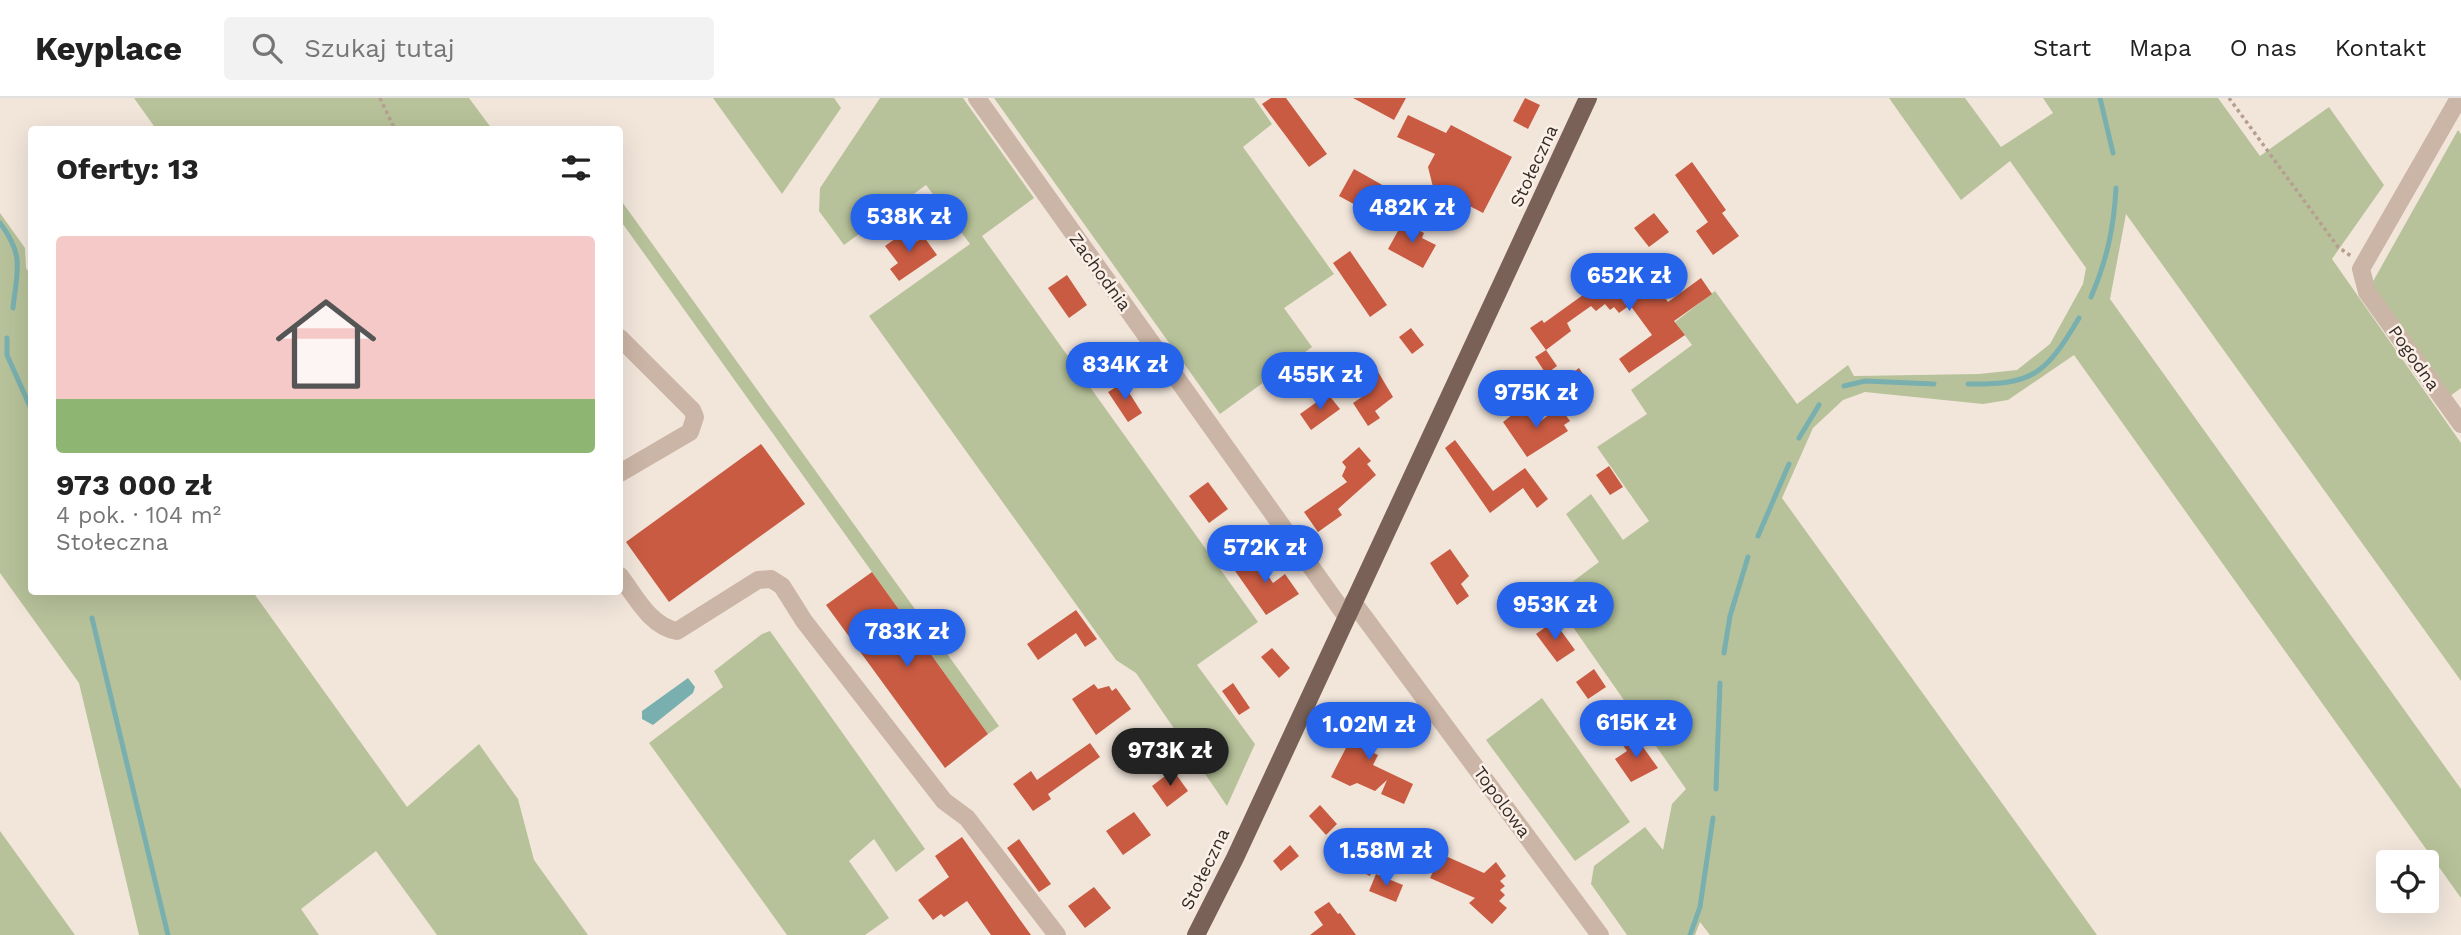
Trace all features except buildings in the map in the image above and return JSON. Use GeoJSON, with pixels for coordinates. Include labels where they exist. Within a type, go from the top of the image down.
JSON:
{"type":"FeatureCollection","features":[{"type":"Feature","properties":{"kind":"main road","name":"Stołeczna"},"geometry":{"type":"LineString","coordinates":[[1196,935],[1588,98]]}},
{"type":"Feature","properties":{"kind":"street","name":"Zachodnia"},"geometry":{"type":"LineString","coordinates":[[976,98],[1350,609]]}},
{"type":"Feature","properties":{"kind":"street"},"geometry":{"type":"LineString","coordinates":[[2366,259],[2459,98]]}},
{"type":"Feature","properties":{"kind":"street","name":"Pogodna"},"geometry":{"type":"LineString","coordinates":[[2366,259],[2361,270],[2367,292],[2461,424]]}},
{"type":"Feature","properties":{"kind":"street"},"geometry":{"type":"LineString","coordinates":[[623,341],[692,410],[695,417],[690,432],[623,471]]}},
{"type":"Feature","properties":{"kind":"street"},"geometry":{"type":"LineString","coordinates":[[623,580],[653,620],[665,629],[677,631],[758,580],[771,579],[782,586],[804,621],[944,801],[967,818],[1056,935]]}},
{"type":"Feature","properties":{"kind":"street","name":"Topolowa"},"geometry":{"type":"LineString","coordinates":[[1350,609],[1600,935]]}},
{"type":"Feature","properties":{"kind":"path"},"geometry":{"type":"LineString","coordinates":[[380,98],[393,126]]}},
{"type":"Feature","properties":{"kind":"path"},"geometry":{"type":"LineString","coordinates":[[2229,98],[2337,247],[2347,255],[2366,259]]}},
{"type":"Feature","properties":{"kind":"green space"},"geometry":{"type":"Polygon","coordinates":[[[134,98],[469,98],[490,126],[154,126],[134,98]]]}},
{"type":"Feature","properties":{"kind":"green space"},"geometry":{"type":"Polygon","coordinates":[[[713,98],[834,98],[841,108],[782,194],[713,98]]]}},
{"type":"Feature","properties":{"kind":"green space"},"geometry":{"type":"Polygon","coordinates":[[[880,98],[963,98],[1034,198],[982,236],[1258,622],[1197,665],[1255,744],[1227,806],[1136,673],[1116,660],[869,316],[970,244],[926,185],[844,245],[819,211],[820,188],[880,98]]]}},
{"type":"Feature","properties":{"kind":"green space"},"geometry":{"type":"Polygon","coordinates":[[[994,98],[1254,98],[1272,124],[1243,147],[1334,274],[1284,308],[1312,347],[1220,414],[994,98]]]}},
{"type":"Feature","properties":{"kind":"green space"},"geometry":{"type":"Polygon","coordinates":[[[1889,98],[1965,98],[2001,147],[2053,113],[2043,98],[2218,98],[2260,156],[2329,107],[2384,185],[2332,259],[2461,443],[2461,681],[2126,214],[2110,299],[2461,789],[2461,898],[2439,867],[2439,850],[2427,850],[2074,355],[2008,400],[1983,404],[1865,392],[1843,400],[1813,428],[1782,498],[2097,935],[1710,935],[1700,922],[1695,935],[1627,935],[1591,884],[1594,866],[1645,827],[1663,850],[1672,804],[1686,789],[1552,597],[1599,562],[1566,514],[1591,494],[1623,540],[1649,521],[1597,447],[1647,414],[1631,390],[1692,345],[1675,322],[1715,291],[1797,404],[1848,365],[1854,376],[1979,374],[2017,370],[2050,344],[2083,284],[2086,268],[2010,161],[1961,200],[1889,98]]]}},
{"type":"Feature","properties":{"kind":"green space"},"geometry":{"type":"Polygon","coordinates":[[[2458,130],[2461,134],[2461,388],[2450,396],[2371,285],[2458,130]]]}},
{"type":"Feature","properties":{"kind":"green space"},"geometry":{"type":"Polygon","coordinates":[[[623,203],[999,726],[988,734],[623,224],[623,203]]]}},
{"type":"Feature","properties":{"kind":"green space"},"geometry":{"type":"Polygon","coordinates":[[[0,213],[25,248],[28,271],[28,595],[255,595],[407,807],[479,744],[518,799],[534,860],[588,935],[437,935],[376,851],[301,909],[319,935],[139,935],[79,683],[0,573],[0,213]]]}},
{"type":"Feature","properties":{"kind":"green space"},"geometry":{"type":"Polygon","coordinates":[[[770,631],[925,849],[896,872],[874,839],[849,861],[889,918],[865,935],[787,935],[649,743],[723,687],[714,671],[762,634],[770,631]]]}},
{"type":"Feature","properties":{"kind":"green space"},"geometry":{"type":"Polygon","coordinates":[[[1542,698],[1630,822],[1575,861],[1486,740],[1542,698]]]}},
{"type":"Feature","properties":{"kind":"green space"},"geometry":{"type":"Polygon","coordinates":[[[0,831],[75,935],[0,935],[0,831]]]}},
{"type":"Feature","properties":{"kind":"water"},"geometry":{"type":"Polygon","coordinates":[[[688,678],[695,687],[693,693],[653,725],[642,719],[642,711],[688,678]]]}},
{"type":"Feature","properties":{"kind":"waterway"},"geometry":{"type":"LineString","coordinates":[[2100,98],[2113,153]]}},
{"type":"Feature","properties":{"kind":"waterway"},"geometry":{"type":"LineString","coordinates":[[2091,297],[2109,243],[2116,188]]}},
{"type":"Feature","properties":{"kind":"waterway"},"geometry":{"type":"LineString","coordinates":[[0,223],[16,254],[13,308]]}},
{"type":"Feature","properties":{"kind":"waterway"},"geometry":{"type":"LineString","coordinates":[[1968,384],[2008,382],[2036,372],[2057,352],[2079,318]]}},
{"type":"Feature","properties":{"kind":"waterway"},"geometry":{"type":"LineString","coordinates":[[7,338],[7,355],[28,402]]}},
{"type":"Feature","properties":{"kind":"waterway"},"geometry":{"type":"LineString","coordinates":[[1844,386],[1865,381],[1934,384]]}},
{"type":"Feature","properties":{"kind":"waterway"},"geometry":{"type":"LineString","coordinates":[[1799,438],[1819,405]]}},
{"type":"Feature","properties":{"kind":"waterway"},"geometry":{"type":"LineString","coordinates":[[1758,536],[1789,464]]}},
{"type":"Feature","properties":{"kind":"waterway"},"geometry":{"type":"LineString","coordinates":[[1724,653],[1730,616],[1748,557]]}},
{"type":"Feature","properties":{"kind":"waterway"},"geometry":{"type":"LineString","coordinates":[[92,618],[168,935]]}},
{"type":"Feature","properties":{"kind":"waterway"},"geometry":{"type":"LineString","coordinates":[[1716,789],[1720,683]]}},
{"type":"Feature","properties":{"kind":"waterway"},"geometry":{"type":"LineString","coordinates":[[1690,935],[1700,907],[1713,818]]}}]}
